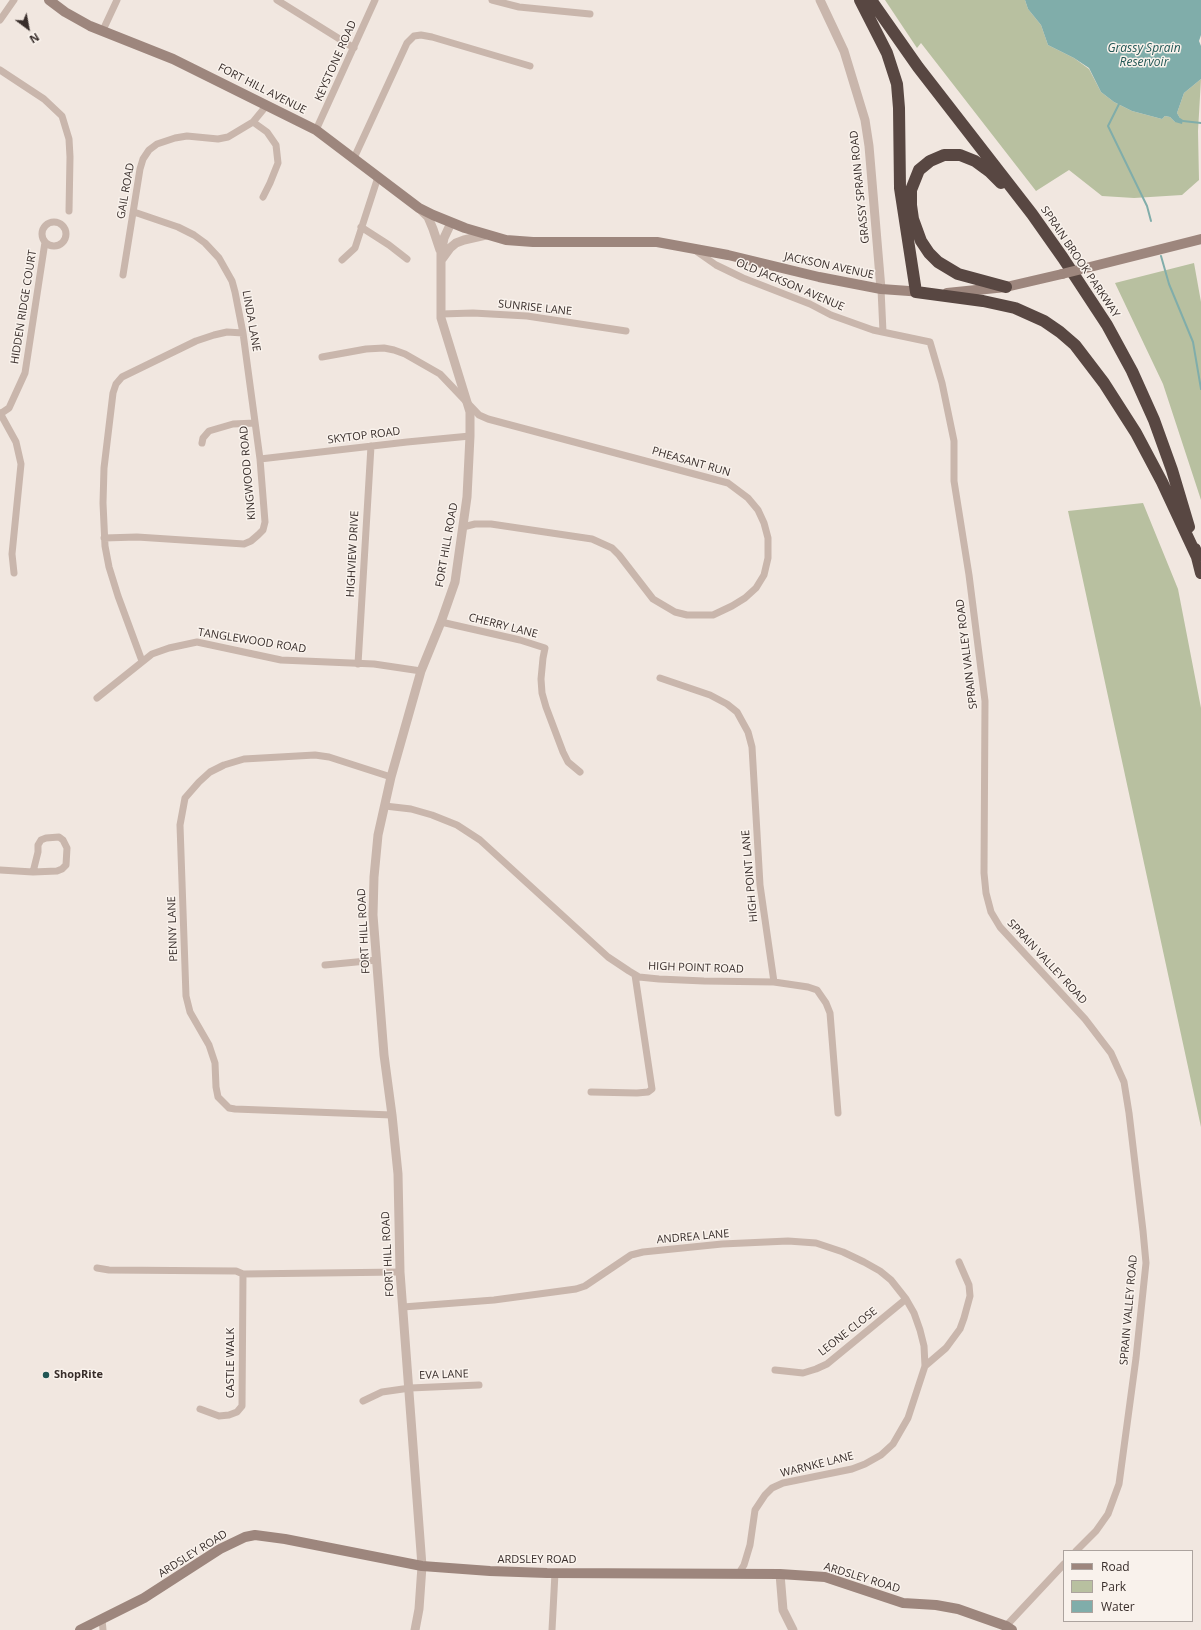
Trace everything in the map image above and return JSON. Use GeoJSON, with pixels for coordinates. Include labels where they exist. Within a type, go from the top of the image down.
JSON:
{"type":"FeatureCollection","features":[{"type":"Feature","properties":{"kind":"highway"},"geometry":{"type":"LineString","coordinates":[[860,0],[887,53],[897,84],[899,104],[899,178],[916,292],[983,301],[1016,308],[1048,324],[1075,346],[1104,383],[1136,433],[1162,482],[1197,557]]}},
{"type":"Feature","properties":{"kind":"highway","name":"SPRAIN BROOK PARKWAY"},"geometry":{"type":"LineString","coordinates":[[871,0],[918,67],[1032,214],[1093,302],[1132,371],[1154,420],[1168,457],[1188,520],[1201,573]]}},
{"type":"Feature","properties":{"kind":"highway"},"geometry":{"type":"LineString","coordinates":[[1006,287],[958,274],[942,266],[933,258],[921,241],[913,219],[911,197],[913,182],[919,170],[930,161],[944,155],[960,155],[983,167],[1032,214]]}},
{"type":"Feature","properties":{"kind":"main road","name":"FORT HILL AVENUE"},"geometry":{"type":"LineString","coordinates":[[48,0],[65,12],[90,26],[173,59],[316,130],[419,208],[451,223]]}},
{"type":"Feature","properties":{"kind":"main road","name":"JACKSON AVENUE"},"geometry":{"type":"LineString","coordinates":[[451,223],[506,240],[533,242],[657,242],[693,248],[819,277],[881,289],[947,293],[1006,287],[1201,239]]}},
{"type":"Feature","properties":{"kind":"main road","name":"ARDSLEY ROAD"},"geometry":{"type":"LineString","coordinates":[[80,1630],[144,1598],[220,1549],[245,1537],[255,1536],[285,1539],[422,1566],[490,1571],[555,1573],[739,1573],[825,1577],[903,1603],[936,1605],[958,1609],[1009,1628]]}},
{"type":"Feature","properties":{"kind":"street"},"geometry":{"type":"LineString","coordinates":[[0,20],[14,0]]}},
{"type":"Feature","properties":{"kind":"street"},"geometry":{"type":"LineString","coordinates":[[103,30],[117,0]]}},
{"type":"Feature","properties":{"kind":"street"},"geometry":{"type":"LineString","coordinates":[[277,0],[354,48]]}},
{"type":"Feature","properties":{"kind":"street","name":"KEYSTONE ROAD"},"geometry":{"type":"LineString","coordinates":[[316,130],[375,0]]}},
{"type":"Feature","properties":{"kind":"street"},"geometry":{"type":"LineString","coordinates":[[492,0],[519,7],[590,14]]}},
{"type":"Feature","properties":{"kind":"street","name":"GRASSY SPRAIN ROAD"},"geometry":{"type":"LineString","coordinates":[[820,0],[844,51],[865,120],[869,146],[881,289],[883,332]]}},
{"type":"Feature","properties":{"kind":"street"},"geometry":{"type":"LineString","coordinates":[[354,158],[407,43],[414,36],[421,35],[432,37],[530,66]]}},
{"type":"Feature","properties":{"kind":"street"},"geometry":{"type":"LineString","coordinates":[[0,70],[44,99],[62,116],[65,123],[69,145],[69,211]]}},
{"type":"Feature","properties":{"kind":"street","name":"GAIL ROAD"},"geometry":{"type":"LineString","coordinates":[[123,275],[140,169],[143,159],[149,150],[157,144],[187,136],[208,139],[228,137],[253,122],[267,105]]}},
{"type":"Feature","properties":{"kind":"street"},"geometry":{"type":"LineString","coordinates":[[253,122],[267,132],[276,145],[278,163],[263,196]]}},
{"type":"Feature","properties":{"kind":"street"},"geometry":{"type":"LineString","coordinates":[[342,260],[354,248],[378,178]]}},
{"type":"Feature","properties":{"kind":"street"},"geometry":{"type":"LineString","coordinates":[[419,208],[428,217],[434,229],[442,257],[456,243],[486,235]]}},
{"type":"Feature","properties":{"kind":"street","name":"LINDA LANE"},"geometry":{"type":"LineString","coordinates":[[134,212],[178,227],[205,243],[218,258],[226,270],[235,292],[248,370]]}},
{"type":"Feature","properties":{"kind":"street","name":"FORT HILL ROAD"},"geometry":{"type":"LineString","coordinates":[[415,1630],[419,1609],[422,1566],[404,1307],[400,1272],[398,1174],[384,1055],[373,915],[374,877],[378,835],[391,776],[420,671],[441,622],[455,582],[468,497],[470,412],[446,338],[441,314],[440,297],[444,238],[451,223]]}},
{"type":"Feature","properties":{"kind":"street"},"geometry":{"type":"LineString","coordinates":[[361,227],[389,245],[407,259]]}},
{"type":"Feature","properties":{"kind":"street","name":"HIDDEN RIDGE COURT"},"geometry":{"type":"LineString","coordinates":[[0,414],[9,408],[25,373],[45,242]]}},
{"type":"Feature","properties":{"kind":"street","name":"OLD JACKSON AVENUE"},"geometry":{"type":"LineString","coordinates":[[693,248],[716,265],[743,278],[810,304],[838,318],[883,332]]}},
{"type":"Feature","properties":{"kind":"street","name":"SUNRISE LANE"},"geometry":{"type":"LineString","coordinates":[[441,314],[473,313],[527,316],[626,331]]}},
{"type":"Feature","properties":{"kind":"street","name":"SPRAIN VALLEY ROAD"},"geometry":{"type":"LineString","coordinates":[[883,332],[930,342],[942,383],[954,441],[954,481],[969,575],[985,701],[984,873],[986,893],[991,912],[1000,927],[1085,1019],[1111,1053],[1124,1082],[1129,1113],[1146,1263],[1135,1366],[1123,1462],[1116,1495],[1103,1522],[1077,1550]]}},
{"type":"Feature","properties":{"kind":"street"},"geometry":{"type":"LineString","coordinates":[[142,661],[109,567],[104,538],[102,503],[104,468],[113,393],[116,384],[122,377],[196,341],[221,333],[243,333]]}},
{"type":"Feature","properties":{"kind":"street","name":"PHEASANT RUN"},"geometry":{"type":"LineString","coordinates":[[322,358],[366,349],[384,348],[394,350],[405,354],[440,374],[452,385],[467,403],[480,415],[488,419],[728,483],[748,498],[758,510],[768,538],[768,558],[764,575],[756,588],[745,598],[713,615],[687,616],[675,612],[653,599],[612,548],[592,539],[491,524],[475,524],[463,527]]}},
{"type":"Feature","properties":{"kind":"street","name":"KINGWOOD ROAD"},"geometry":{"type":"LineString","coordinates":[[104,538],[173,538],[244,544],[251,541],[263,530],[265,522],[260,459],[248,370]]}},
{"type":"Feature","properties":{"kind":"street"},"geometry":{"type":"LineString","coordinates":[[0,414],[16,442],[21,464],[12,554],[14,573]]}},
{"type":"Feature","properties":{"kind":"street"},"geometry":{"type":"LineString","coordinates":[[202,443],[203,438],[209,431],[233,424],[255,423]]}},
{"type":"Feature","properties":{"kind":"street","name":"SKYTOP ROAD"},"geometry":{"type":"LineString","coordinates":[[260,459],[470,436]]}},
{"type":"Feature","properties":{"kind":"street","name":"HIGHVIEW DRIVE"},"geometry":{"type":"LineString","coordinates":[[358,664],[371,446]]}},
{"type":"Feature","properties":{"kind":"street","name":"CHERRY LANE"},"geometry":{"type":"LineString","coordinates":[[441,622],[520,640],[545,648],[541,679],[542,693],[563,752],[568,762],[580,772]]}},
{"type":"Feature","properties":{"kind":"street","name":"TANGLEWOOD ROAD"},"geometry":{"type":"LineString","coordinates":[[97,698],[152,654],[197,642],[281,660],[374,664],[420,671]]}},
{"type":"Feature","properties":{"kind":"street","name":"HIGH POINT LANE"},"geometry":{"type":"LineString","coordinates":[[660,678],[710,695],[727,704],[737,712],[748,732],[752,746],[752,767],[760,885],[774,982]]}},
{"type":"Feature","properties":{"kind":"street","name":"PENNY LANE"},"geometry":{"type":"LineString","coordinates":[[391,776],[328,757],[315,755],[244,759],[224,764],[210,772],[199,782],[185,798],[180,825],[186,996],[190,1012],[209,1045],[215,1063],[218,1097],[229,1108],[235,1109],[392,1114]]}},
{"type":"Feature","properties":{"kind":"street","name":"HIGH POINT ROAD"},"geometry":{"type":"LineString","coordinates":[[385,806],[411,809],[432,815],[457,825],[480,840],[608,957],[636,975],[659,979],[774,982],[808,987],[817,990],[826,1003],[830,1013],[838,1113]]}},
{"type":"Feature","properties":{"kind":"street"},"geometry":{"type":"LineString","coordinates":[[0,870],[33,872],[56,871],[62,869],[66,865],[67,848],[63,840],[59,837],[41,840],[38,845],[33,872]]}},
{"type":"Feature","properties":{"kind":"street"},"geometry":{"type":"LineString","coordinates":[[325,965],[377,960]]}},
{"type":"Feature","properties":{"kind":"street"},"geometry":{"type":"LineString","coordinates":[[591,1092],[637,1093],[648,1092],[652,1089],[636,975]]}},
{"type":"Feature","properties":{"kind":"street","name":"ANDREA LANE"},"geometry":{"type":"LineString","coordinates":[[404,1307],[494,1300],[576,1289],[584,1286],[632,1255],[644,1252],[722,1244],[788,1241],[816,1243],[843,1252],[864,1262],[880,1271],[891,1280],[906,1299],[914,1313],[924,1346],[925,1366]]}},
{"type":"Feature","properties":{"kind":"street"},"geometry":{"type":"LineString","coordinates":[[925,1366],[946,1348],[960,1329],[964,1318],[970,1296],[969,1285],[958,1262]]}},
{"type":"Feature","properties":{"kind":"street"},"geometry":{"type":"LineString","coordinates":[[97,1268],[109,1270],[236,1271],[243,1274],[400,1272]]}},
{"type":"Feature","properties":{"kind":"street","name":"CASTLE WALK"},"geometry":{"type":"LineString","coordinates":[[200,1409],[219,1416],[237,1412],[242,1406],[243,1274]]}},
{"type":"Feature","properties":{"kind":"street","name":"LEONE CLOSE"},"geometry":{"type":"LineString","coordinates":[[775,1370],[803,1373],[816,1370],[833,1359],[906,1299]]}},
{"type":"Feature","properties":{"kind":"street","name":"WARNKE LANE"},"geometry":{"type":"LineString","coordinates":[[739,1573],[744,1565],[750,1545],[755,1510],[764,1495],[772,1488],[782,1483],[852,1469],[881,1455],[893,1444],[908,1418],[925,1366]]}},
{"type":"Feature","properties":{"kind":"street","name":"EVA LANE"},"geometry":{"type":"LineString","coordinates":[[363,1401],[382,1392],[410,1388],[479,1385]]}},
{"type":"Feature","properties":{"kind":"street"},"geometry":{"type":"LineString","coordinates":[[1009,1628],[1063,1565]]}},
{"type":"Feature","properties":{"kind":"street"},"geometry":{"type":"LineString","coordinates":[[552,1630],[555,1573]]}},
{"type":"Feature","properties":{"kind":"street"},"geometry":{"type":"LineString","coordinates":[[780,1574],[783,1610],[792,1630]]}},
{"type":"Feature","properties":{"kind":"street"},"geometry":{"type":"LineString","coordinates":[[102,1619],[103,1630]]}},
{"type":"Feature","properties":{"kind":"green space"},"geometry":{"type":"Polygon","coordinates":[[[885,0],[1025,0],[1028,9],[1041,25],[1048,45],[1074,58],[1089,69],[1101,92],[1114,102],[1132,111],[1162,119],[1165,116],[1170,117],[1175,122],[1180,118],[1177,113],[1184,93],[1201,79],[1198,131],[1199,180],[1182,195],[1134,198],[1102,196],[1069,170],[1036,191],[921,43],[917,48],[885,0]]]}},
{"type":"Feature","properties":{"kind":"green space"},"geometry":{"type":"Polygon","coordinates":[[[1194,263],[1201,302],[1201,500],[1163,384],[1115,283],[1194,263]]]}},
{"type":"Feature","properties":{"kind":"green space"},"geometry":{"type":"Polygon","coordinates":[[[1143,503],[1178,589],[1201,708],[1201,1127],[1068,511],[1143,503]]]}},
{"type":"Feature","properties":{"kind":"water","name":"Grassy Sprain Reservoir"},"geometry":{"type":"Polygon","coordinates":[[[1025,0],[1201,0],[1201,35],[1199,41],[1201,46],[1201,79],[1184,93],[1177,113],[1183,120],[1182,124],[1175,122],[1170,117],[1165,116],[1162,119],[1132,111],[1114,102],[1101,92],[1089,68],[1074,58],[1048,45],[1041,25],[1028,9],[1025,0]]]}},
{"type":"Feature","properties":{"kind":"waterway"},"geometry":{"type":"LineString","coordinates":[[1119,104],[1108,126],[1147,206],[1151,221]]}},
{"type":"Feature","properties":{"kind":"waterway"},"geometry":{"type":"LineString","coordinates":[[1183,121],[1201,123]]}},
{"type":"Feature","properties":{"kind":"waterway"},"geometry":{"type":"LineString","coordinates":[[1161,256],[1169,284],[1193,342],[1201,389]]}},
{"type":"Feature","properties":{"kind":"place","name":"ShopRite"},"geometry":{"type":"Point","coordinates":[46,1375]}}]}
